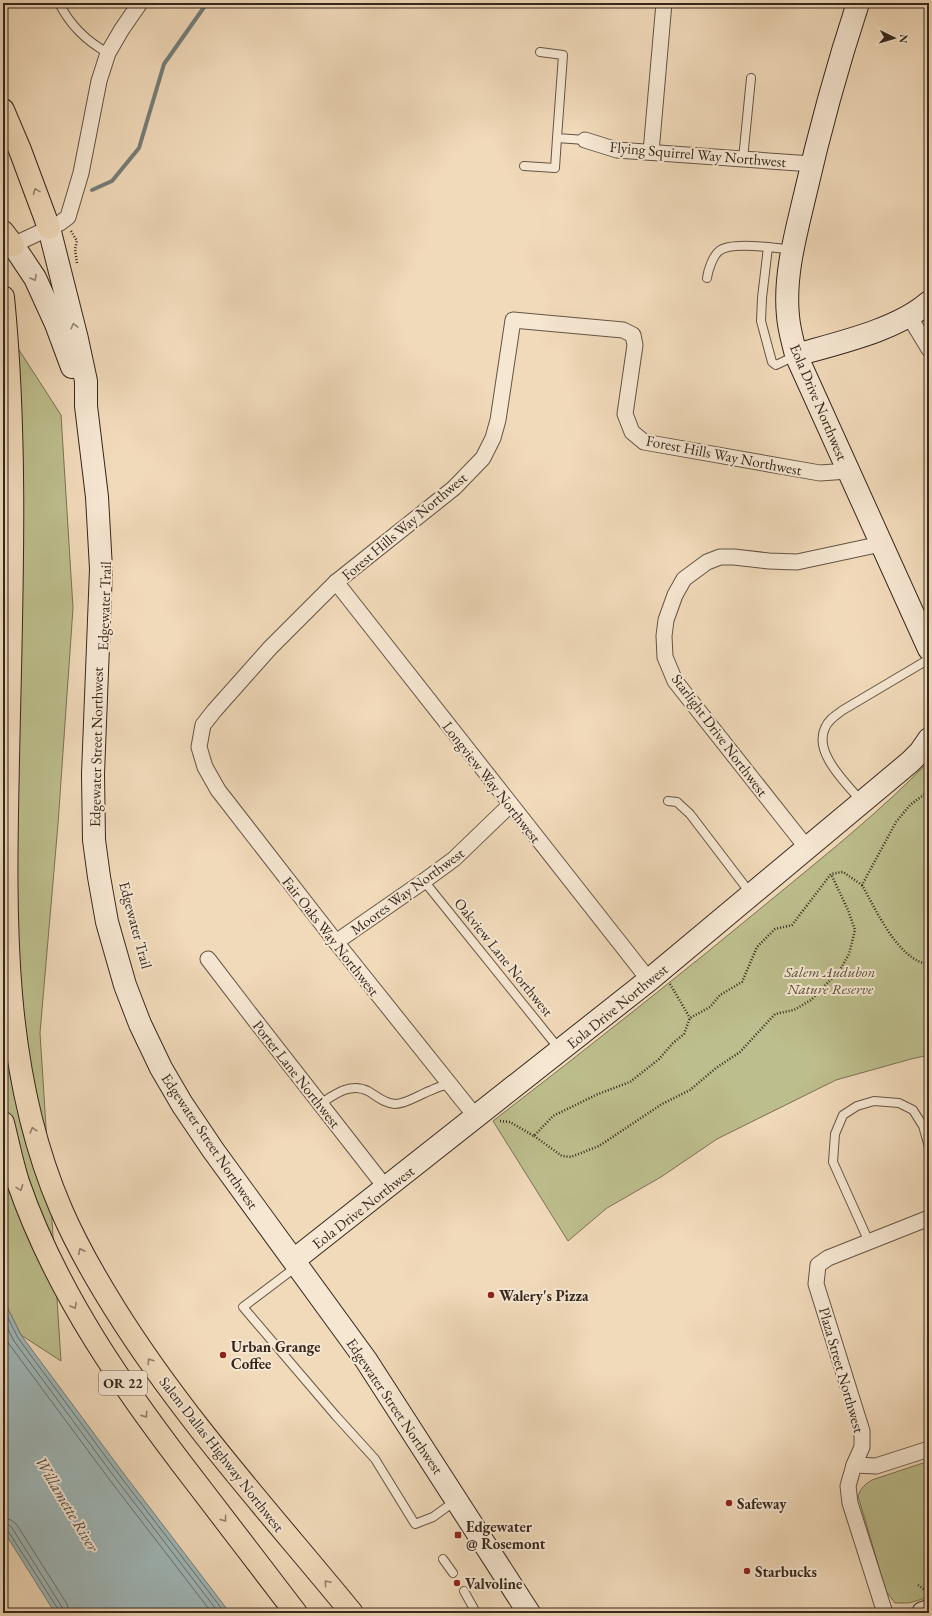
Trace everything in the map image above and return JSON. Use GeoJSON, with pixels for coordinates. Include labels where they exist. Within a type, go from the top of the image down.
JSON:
{"type":"FeatureCollection","features":[{"type":"Feature","properties":{"kind":"highway"},"geometry":{"type":"LineString","coordinates":[[3,110],[49,228]]}},
{"type":"Feature","properties":{"kind":"highway","name":"Salem Dallas Highway Northwest"},"geometry":{"type":"LineString","coordinates":[[3,297],[7,337],[10,412],[12,526],[6,869],[7,942],[11,1002],[19,1064],[30,1117],[42,1160],[61,1209],[88,1266],[129,1331],[186,1411],[257,1500],[352,1613]]}},
{"type":"Feature","properties":{"kind":"highway","name":"OR 22"},"geometry":{"type":"LineString","coordinates":[[3,1123],[18,1181],[31,1216],[48,1256],[73,1305],[112,1368],[153,1426],[296,1613]]}},
{"type":"Feature","properties":{"kind":"main road","name":"Eola Drive Northwest"},"geometry":{"type":"LineString","coordinates":[[858,3],[812,164],[793,250],[788,291],[788,316],[796,355],[929,649]]}},
{"type":"Feature","properties":{"kind":"main road","name":"Edgewater Street Northwest"},"geometry":{"type":"LineString","coordinates":[[49,228],[76,332],[86,381],[86,406],[97,497],[101,562],[101,600],[93,774],[93,809],[99,877],[107,922],[125,985],[140,1024],[161,1068],[182,1104],[213,1150],[366,1360],[529,1613]]}},
{"type":"Feature","properties":{"kind":"main road","name":"Edgewater Street Northwest"},"geometry":{"type":"LineString","coordinates":[[8,239],[35,278],[56,324],[86,406]]}},
{"type":"Feature","properties":{"kind":"main road"},"geometry":{"type":"LineString","coordinates":[[796,355],[872,332],[909,316],[929,302]]}},
{"type":"Feature","properties":{"kind":"main road","name":"Eola Drive Northwest"},"geometry":{"type":"LineString","coordinates":[[296,1263],[386,1188],[561,1050],[660,982],[751,895],[910,762],[920,752],[929,739]]}},
{"type":"Feature","properties":{"kind":"main road"},"geometry":{"type":"LineString","coordinates":[[923,1613],[929,1611]]}},
{"type":"Feature","properties":{"kind":"street"},"geometry":{"type":"LineString","coordinates":[[8,239],[49,228],[64,221],[70,211],[80,173],[99,81],[108,53],[140,3]]}},
{"type":"Feature","properties":{"kind":"street"},"geometry":{"type":"LineString","coordinates":[[651,152],[664,3]]}},
{"type":"Feature","properties":{"kind":"street","name":"Flying Squirrel Way Northwest"},"geometry":{"type":"LineString","coordinates":[[585,140],[617,150],[812,164]]}},
{"type":"Feature","properties":{"kind":"street"},"geometry":{"type":"LineString","coordinates":[[909,316],[929,349]]}},
{"type":"Feature","properties":{"kind":"street","name":"Forest Hills Way Northwest"},"geometry":{"type":"LineString","coordinates":[[199,746],[203,725],[270,648],[336,582],[454,488],[483,458],[493,438],[498,420],[513,320],[623,330],[633,334],[635,345],[625,414],[632,432],[644,442],[820,473],[848,471]]}},
{"type":"Feature","properties":{"kind":"street","name":"Starlight Drive Northwest"},"geometry":{"type":"LineString","coordinates":[[807,848],[675,681],[665,656],[664,636],[666,620],[675,595],[684,579],[707,562],[720,557],[797,562],[881,544]]}},
{"type":"Feature","properties":{"kind":"street","name":"Longview Way Northwest"},"geometry":{"type":"LineString","coordinates":[[336,582],[510,804],[660,982]]}},
{"type":"Feature","properties":{"kind":"street","name":"Fair Oaks Way Northwest"},"geometry":{"type":"LineString","coordinates":[[199,746],[205,768],[218,790],[336,942],[476,1117]]}},
{"type":"Feature","properties":{"kind":"street","name":"Moores Way Northwest"},"geometry":{"type":"LineString","coordinates":[[336,942],[454,859],[510,804]]}},
{"type":"Feature","properties":{"kind":"street","name":"Porter Lane Northwest"},"geometry":{"type":"LineString","coordinates":[[208,959],[386,1188]]}},
{"type":"Feature","properties":{"kind":"street"},"geometry":{"type":"LineString","coordinates":[[869,1242],[929,1218]]}},
{"type":"Feature","properties":{"kind":"street","name":"Plaza Street Northwest"},"geometry":{"type":"LineString","coordinates":[[869,1242],[828,1258],[818,1264],[816,1284],[862,1431],[862,1447],[854,1465],[848,1486],[850,1503],[885,1613]]}},
{"type":"Feature","properties":{"kind":"street"},"geometry":{"type":"LineString","coordinates":[[854,1465],[876,1466],[929,1449]]}},
{"type":"Feature","properties":{"kind":"lane"},"geometry":{"type":"LineString","coordinates":[[58,3],[66,18],[79,33],[93,45],[108,53]]}},
{"type":"Feature","properties":{"kind":"lane"},"geometry":{"type":"LineString","coordinates":[[524,166],[555,168],[563,55],[540,52]]}},
{"type":"Feature","properties":{"kind":"lane"},"geometry":{"type":"LineString","coordinates":[[743,159],[751,78]]}},
{"type":"Feature","properties":{"kind":"lane"},"geometry":{"type":"LineString","coordinates":[[557,138],[585,140]]}},
{"type":"Feature","properties":{"kind":"lane"},"geometry":{"type":"LineString","coordinates":[[707,278],[708,270],[718,251],[726,247],[768,247],[793,250]]}},
{"type":"Feature","properties":{"kind":"lane"},"geometry":{"type":"LineString","coordinates":[[768,247],[761,321],[767,345],[772,362],[776,365],[796,355]]}},
{"type":"Feature","properties":{"kind":"lane"},"geometry":{"type":"LineString","coordinates":[[862,802],[835,770],[824,752],[822,736],[825,727],[832,718],[843,710],[929,659]]}},
{"type":"Feature","properties":{"kind":"lane"},"geometry":{"type":"LineString","coordinates":[[668,801],[676,802],[690,814],[751,895]]}},
{"type":"Feature","properties":{"kind":"lane","name":"Oakview Lane Northwest"},"geometry":{"type":"LineString","coordinates":[[424,881],[561,1050]]}},
{"type":"Feature","properties":{"kind":"lane"},"geometry":{"type":"LineString","coordinates":[[320,1104],[343,1089],[356,1088],[366,1090],[383,1102],[396,1104],[449,1084]]}},
{"type":"Feature","properties":{"kind":"lane"},"geometry":{"type":"LineString","coordinates":[[869,1242],[833,1162],[835,1134],[843,1115],[857,1106],[874,1101],[899,1103],[913,1110],[923,1126],[929,1147]]}},
{"type":"Feature","properties":{"kind":"lane"},"geometry":{"type":"LineString","coordinates":[[296,1263],[243,1307],[336,1416],[375,1459],[415,1524],[433,1517],[457,1500]]}},
{"type":"Feature","properties":{"kind":"lane"},"geometry":{"type":"LineString","coordinates":[[443,1559],[453,1573]]}},
{"type":"Feature","properties":{"kind":"lane"},"geometry":{"type":"LineString","coordinates":[[464,1591],[474,1609],[474,1613]]}},
{"type":"Feature","properties":{"kind":"path"},"geometry":{"type":"LineString","coordinates":[[77,241],[75,249],[79,269]]}},
{"type":"Feature","properties":{"kind":"path"},"geometry":{"type":"LineString","coordinates":[[862,885],[896,822],[910,805],[929,791]]}},
{"type":"Feature","properties":{"kind":"path"},"geometry":{"type":"LineString","coordinates":[[534,1136],[553,1116],[598,1094],[630,1082],[659,1059],[673,1043],[684,1034],[690,1018],[710,1007],[720,995],[742,982],[756,947],[774,929],[792,925],[831,874],[843,872],[862,885],[884,924],[901,949],[924,964],[929,964]]}},
{"type":"Feature","properties":{"kind":"path"},"geometry":{"type":"LineString","coordinates":[[497,1121],[510,1122],[534,1136],[562,1156],[571,1157],[599,1146],[662,1104],[690,1090],[716,1068],[740,1052],[775,1014],[794,1010],[810,1000],[840,970],[849,954],[855,930],[848,910],[831,874]]}},
{"type":"Feature","properties":{"kind":"path"},"geometry":{"type":"LineString","coordinates":[[660,982],[690,1018]]}},
{"type":"Feature","properties":{"kind":"path"},"geometry":{"type":"LineString","coordinates":[[918,1585],[929,1593]]}},
{"type":"Feature","properties":{"kind":"green space"},"geometry":{"type":"Polygon","coordinates":[[[3,325],[61,415],[73,608],[58,824],[40,1033],[61,1361],[21,1335],[3,1299],[3,325]]]}},
{"type":"Feature","properties":{"kind":"green space","name":"Salem Audubon Nature Reserve"},"geometry":{"type":"Polygon","coordinates":[[[929,761],[929,1055],[836,1080],[717,1139],[661,1177],[607,1208],[568,1241],[493,1121],[672,981],[816,863],[893,797],[929,761]]]}},
{"type":"Feature","properties":{"kind":"green space"},"geometry":{"type":"Polygon","coordinates":[[[929,1461],[929,1597],[909,1603],[895,1603],[886,1591],[858,1496],[864,1486],[872,1480],[929,1461]]]}},
{"type":"Feature","properties":{"kind":"water","name":"Willamette River"},"geometry":{"type":"Polygon","coordinates":[[[3,1299],[21,1335],[230,1613],[55,1613],[3,1530],[3,1299]]]}},
{"type":"Feature","properties":{"kind":"waterway"},"geometry":{"type":"LineString","coordinates":[[92,190],[112,181],[139,148],[164,64],[207,3]]}},
{"type":"Feature","properties":{"kind":"place","name":"Walery's Pizza"},"geometry":{"type":"Point","coordinates":[491,1295]}},
{"type":"Feature","properties":{"kind":"place","name":"Urban Grange Coffee"},"geometry":{"type":"Point","coordinates":[223,1355]}},
{"type":"Feature","properties":{"kind":"place","name":"Safeway"},"geometry":{"type":"Point","coordinates":[729,1503]}},
{"type":"Feature","properties":{"kind":"place","name":"Edgewater @ Rosemont"},"geometry":{"type":"Point","coordinates":[458,1535]}},
{"type":"Feature","properties":{"kind":"place","name":"Starbucks"},"geometry":{"type":"Point","coordinates":[747,1571]}},
{"type":"Feature","properties":{"kind":"place","name":"Valvoline"},"geometry":{"type":"Point","coordinates":[457,1583]}}]}
